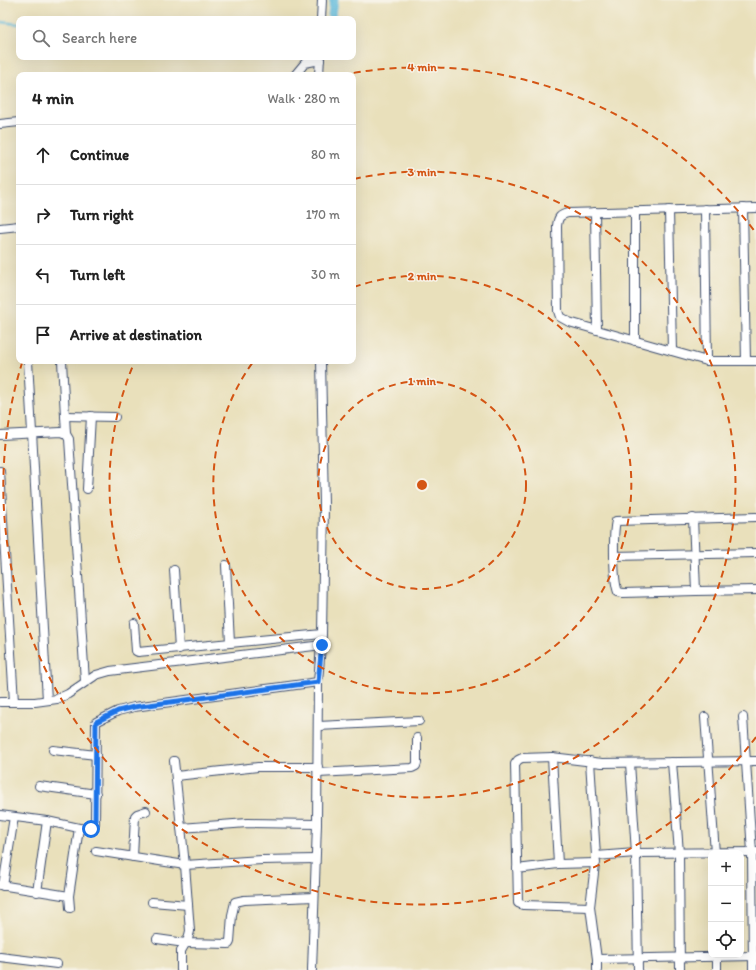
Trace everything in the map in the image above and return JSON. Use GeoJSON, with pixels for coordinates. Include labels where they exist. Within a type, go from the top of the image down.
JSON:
{"type":"FeatureCollection","features":[{"type":"Feature","properties":{"kind":"street"},"geometry":{"type":"LineString","coordinates":[[321,16],[322,0]]}},
{"type":"Feature","properties":{"kind":"street"},"geometry":{"type":"LineString","coordinates":[[298,72],[305,63],[314,60]]}},
{"type":"Feature","properties":{"kind":"street"},"geometry":{"type":"LineString","coordinates":[[319,72],[320,60]]}},
{"type":"Feature","properties":{"kind":"street"},"geometry":{"type":"LineString","coordinates":[[0,124],[16,122]]}},
{"type":"Feature","properties":{"kind":"street"},"geometry":{"type":"LineString","coordinates":[[743,208],[746,361]]}},
{"type":"Feature","properties":{"kind":"street"},"geometry":{"type":"LineString","coordinates":[[756,208],[568,213],[561,215],[558,219],[557,233],[558,311],[560,317],[569,322],[707,361],[756,361]]}},
{"type":"Feature","properties":{"kind":"street"},"geometry":{"type":"LineString","coordinates":[[705,209],[707,361]]}},
{"type":"Feature","properties":{"kind":"street"},"geometry":{"type":"LineString","coordinates":[[668,210],[672,351]]}},
{"type":"Feature","properties":{"kind":"street"},"geometry":{"type":"LineString","coordinates":[[635,211],[635,341]]}},
{"type":"Feature","properties":{"kind":"street"},"geometry":{"type":"LineString","coordinates":[[595,212],[598,330]]}},
{"type":"Feature","properties":{"kind":"street"},"geometry":{"type":"LineString","coordinates":[[0,228],[16,226]]}},
{"type":"Feature","properties":{"kind":"street"},"geometry":{"type":"LineString","coordinates":[[28,364],[47,700]]}},
{"type":"Feature","properties":{"kind":"street"},"geometry":{"type":"LineString","coordinates":[[62,364],[66,434],[69,439],[85,681]]}},
{"type":"Feature","properties":{"kind":"street"},"geometry":{"type":"LineString","coordinates":[[312,970],[317,824],[318,682],[322,645],[324,505],[321,364]]}},
{"type":"Feature","properties":{"kind":"street"},"geometry":{"type":"LineString","coordinates":[[65,416],[115,417]]}},
{"type":"Feature","properties":{"kind":"street"},"geometry":{"type":"LineString","coordinates":[[87,489],[91,416]]}},
{"type":"Feature","properties":{"kind":"street"},"geometry":{"type":"LineString","coordinates":[[0,435],[60,432],[66,434]]}},
{"type":"Feature","properties":{"kind":"street"},"geometry":{"type":"LineString","coordinates":[[0,471],[14,702]]}},
{"type":"Feature","properties":{"kind":"street"},"geometry":{"type":"LineString","coordinates":[[756,517],[616,520],[614,556],[616,587],[618,592],[756,590]]}},
{"type":"Feature","properties":{"kind":"street"},"geometry":{"type":"LineString","coordinates":[[693,518],[696,590]]}},
{"type":"Feature","properties":{"kind":"street"},"geometry":{"type":"LineString","coordinates":[[614,556],[756,553]]}},
{"type":"Feature","properties":{"kind":"street"},"geometry":{"type":"LineString","coordinates":[[226,565],[230,643]]}},
{"type":"Feature","properties":{"kind":"street"},"geometry":{"type":"LineString","coordinates":[[174,570],[179,649]]}},
{"type":"Feature","properties":{"kind":"street"},"geometry":{"type":"LineString","coordinates":[[134,623],[136,651],[138,652],[322,634]]}},
{"type":"Feature","properties":{"kind":"street"},"geometry":{"type":"LineString","coordinates":[[0,702],[57,699],[68,694],[85,681],[96,675],[110,671],[322,645]]}},
{"type":"Feature","properties":{"kind":"street"},"geometry":{"type":"LineString","coordinates":[[0,815],[47,821],[91,829],[95,823],[96,722],[118,711],[134,707],[318,682]]}},
{"type":"Feature","properties":{"kind":"street"},"geometry":{"type":"LineString","coordinates":[[705,717],[715,850]]}},
{"type":"Feature","properties":{"kind":"street"},"geometry":{"type":"LineString","coordinates":[[743,717],[745,761],[754,852],[753,970]]}},
{"type":"Feature","properties":{"kind":"street"},"geometry":{"type":"LineString","coordinates":[[318,726],[420,721]]}},
{"type":"Feature","properties":{"kind":"street"},"geometry":{"type":"LineString","coordinates":[[176,776],[258,768],[318,770],[412,768],[416,766],[417,763],[418,738]]}},
{"type":"Feature","properties":{"kind":"street"},"geometry":{"type":"LineString","coordinates":[[53,750],[96,755]]}},
{"type":"Feature","properties":{"kind":"street"},"geometry":{"type":"LineString","coordinates":[[590,907],[523,905],[518,902],[515,764],[518,760],[522,758],[552,757],[602,763],[630,763],[756,760]]}},
{"type":"Feature","properties":{"kind":"street"},"geometry":{"type":"LineString","coordinates":[[552,757],[558,864]]}},
{"type":"Feature","properties":{"kind":"street"},"geometry":{"type":"LineString","coordinates":[[174,761],[188,905],[189,936],[181,951],[181,970]]}},
{"type":"Feature","properties":{"kind":"street"},"geometry":{"type":"LineString","coordinates":[[590,761],[596,860],[590,907],[597,959],[597,970]]}},
{"type":"Feature","properties":{"kind":"street"},"geometry":{"type":"LineString","coordinates":[[672,762],[679,853],[680,970]]}},
{"type":"Feature","properties":{"kind":"street"},"geometry":{"type":"LineString","coordinates":[[630,763],[636,853],[638,970]]}},
{"type":"Feature","properties":{"kind":"street"},"geometry":{"type":"LineString","coordinates":[[39,786],[96,794]]}},
{"type":"Feature","properties":{"kind":"street"},"geometry":{"type":"LineString","coordinates":[[133,857],[135,816],[146,811]]}},
{"type":"Feature","properties":{"kind":"street"},"geometry":{"type":"LineString","coordinates":[[14,817],[1,886],[69,896]]}},
{"type":"Feature","properties":{"kind":"street"},"geometry":{"type":"LineString","coordinates":[[37,892],[47,821]]}},
{"type":"Feature","properties":{"kind":"street"},"geometry":{"type":"LineString","coordinates":[[181,828],[248,823],[317,824]]}},
{"type":"Feature","properties":{"kind":"street"},"geometry":{"type":"LineString","coordinates":[[70,908],[69,896],[79,828]]}},
{"type":"Feature","properties":{"kind":"street"},"geometry":{"type":"LineString","coordinates":[[96,851],[185,865],[262,860],[315,859]]}},
{"type":"Feature","properties":{"kind":"street"},"geometry":{"type":"LineString","coordinates":[[744,852],[754,852]]}},
{"type":"Feature","properties":{"kind":"street"},"geometry":{"type":"LineString","coordinates":[[517,869],[596,860],[636,853],[708,853]]}},
{"type":"Feature","properties":{"kind":"street"},"geometry":{"type":"LineString","coordinates":[[157,939],[185,943],[229,944],[235,902],[314,897]]}},
{"type":"Feature","properties":{"kind":"street"},"geometry":{"type":"LineString","coordinates":[[152,902],[188,905]]}},
{"type":"Feature","properties":{"kind":"street"},"geometry":{"type":"LineString","coordinates":[[597,959],[708,956]]}},
{"type":"Feature","properties":{"kind":"street"},"geometry":{"type":"LineString","coordinates":[[0,957],[33,966],[57,964]]}},
{"type":"Feature","properties":{"kind":"street"},"geometry":{"type":"LineString","coordinates":[[717,958],[717,970]]}},
{"type":"Feature","properties":{"kind":"waterway"},"geometry":{"type":"LineString","coordinates":[[332,15],[334,0]]}},
{"type":"Feature","properties":{"kind":"waterway"},"geometry":{"type":"LineString","coordinates":[[0,22],[16,24]]}},
{"type":"Feature","properties":{"kind":"route"},"geometry":{"type":"LineString","coordinates":[[91,829],[95,823],[96,722],[118,711],[134,707],[318,682],[322,645]]}}]}
